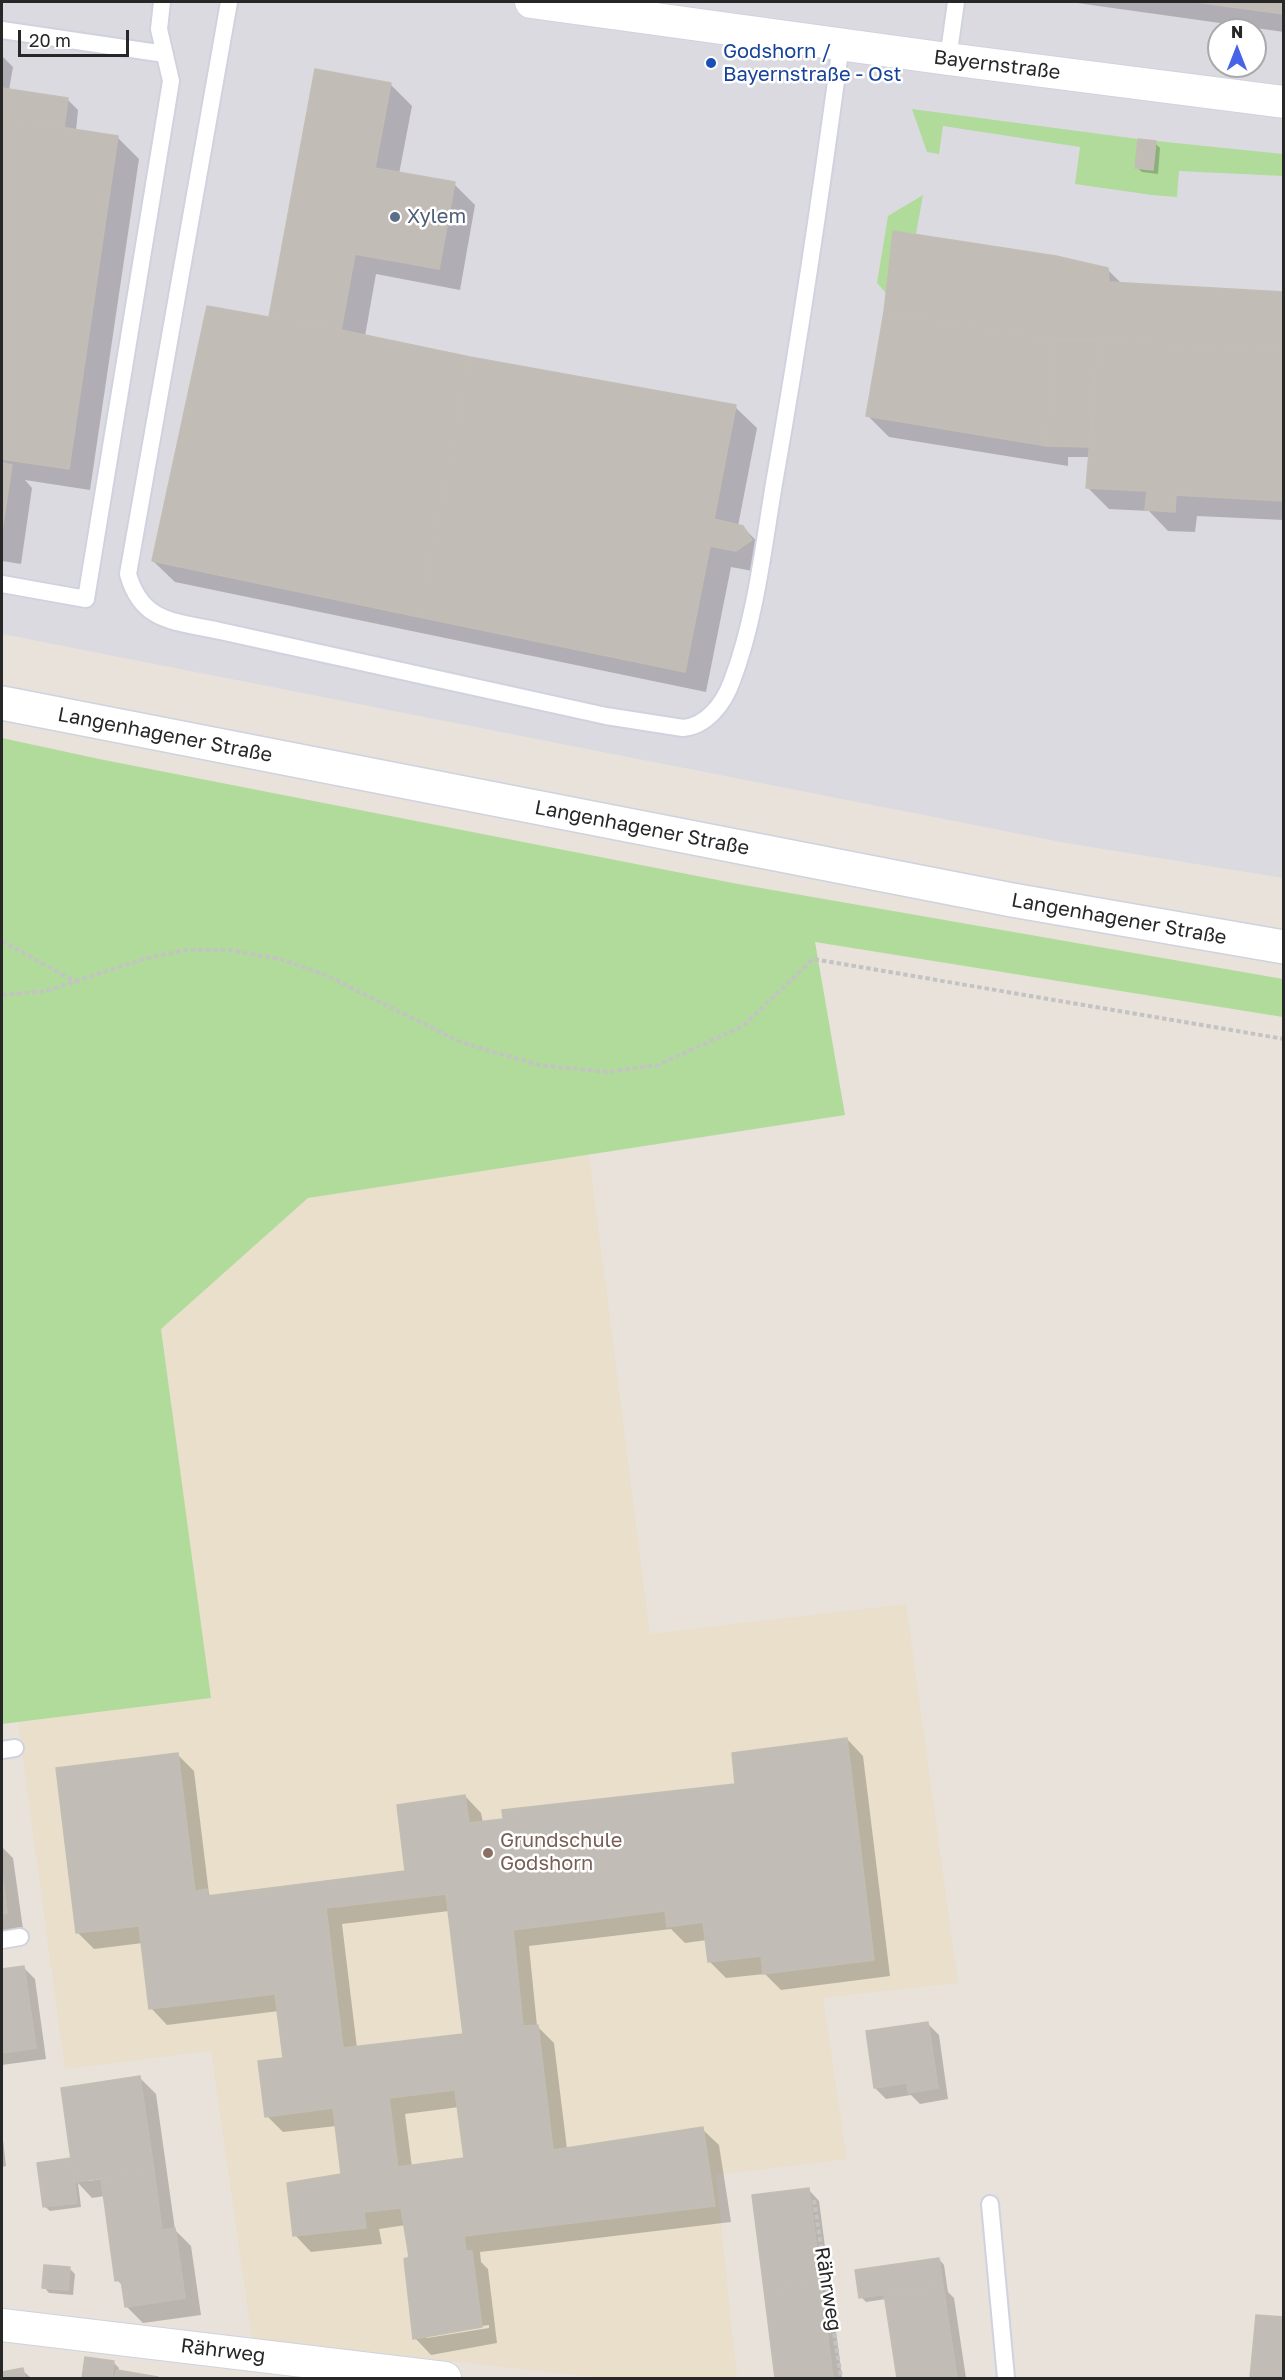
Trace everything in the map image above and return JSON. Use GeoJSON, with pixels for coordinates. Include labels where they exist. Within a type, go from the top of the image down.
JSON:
{"type":"FeatureCollection","features":[{"type":"Feature","properties":{"kind":"main road","name":"Langenhagener Straße"},"geometry":{"type":"LineString","coordinates":[[2,703],[1012,900],[1284,946]]}},
{"type":"Feature","properties":{"kind":"street","name":"Bayernstraße"},"geometry":{"type":"LineString","coordinates":[[540,2],[948,59],[1284,102]]}},
{"type":"Feature","properties":{"kind":"street","name":"Rährweg"},"geometry":{"type":"LineString","coordinates":[[2,2325],[445,2379]]}},
{"type":"Feature","properties":{"kind":"lane"},"geometry":{"type":"LineString","coordinates":[[2,584],[86,600],[171,81],[159,30],[162,2]]}},
{"type":"Feature","properties":{"kind":"lane"},"geometry":{"type":"LineString","coordinates":[[229,2],[128,574],[131,587],[144,607],[156,616],[606,716],[683,729],[695,727],[708,717],[722,701],[732,682],[753,605],[795,367],[841,44]]}},
{"type":"Feature","properties":{"kind":"lane"},"geometry":{"type":"LineString","coordinates":[[948,59],[956,2]]}},
{"type":"Feature","properties":{"kind":"lane"},"geometry":{"type":"LineString","coordinates":[[2,30],[165,54]]}},
{"type":"Feature","properties":{"kind":"lane"},"geometry":{"type":"LineString","coordinates":[[2,1940],[20,1937]]}},
{"type":"Feature","properties":{"kind":"lane"},"geometry":{"type":"LineString","coordinates":[[990,2204],[1006,2379]]}},
{"type":"Feature","properties":{"kind":"path"},"geometry":{"type":"LineString","coordinates":[[2,941],[76,982]]}},
{"type":"Feature","properties":{"kind":"path"},"geometry":{"type":"LineString","coordinates":[[2,995],[46,991],[147,958],[187,950],[228,950],[280,959],[322,974],[463,1043],[540,1065],[607,1072],[658,1065],[743,1026],[813,959],[1284,1039]]}},
{"type":"Feature","properties":{"kind":"path","name":"Rährweg"},"geometry":{"type":"LineString","coordinates":[[814,2200],[841,2379]]}},
{"type":"Feature","properties":{"kind":"shaded area"},"geometry":{"type":"Polygon","coordinates":[[[2,2],[1283,2],[1283,878],[1066,843],[2,634],[2,2]]]}},
{"type":"Feature","properties":{"kind":"shaded area","name":"Grundschule Godshorn"},"geometry":{"type":"Polygon","coordinates":[[[589,1155],[650,1634],[906,1604],[958,1983],[823,1998],[847,2159],[716,2175],[737,2378],[603,2378],[252,2339],[211,2051],[65,2069],[18,1722],[211,1698],[161,1329],[308,1198],[589,1155]]]}},
{"type":"Feature","properties":{"kind":"green space"},"geometry":{"type":"Polygon","coordinates":[[[912,109],[1138,139],[1135,168],[1156,141],[1283,154],[1283,176],[1179,171],[1177,197],[1075,184],[1080,147],[943,126],[939,154],[927,152],[912,109]]]}},
{"type":"Feature","properties":{"kind":"green space"},"geometry":{"type":"Polygon","coordinates":[[[923,195],[916,234],[893,231],[886,293],[877,283],[888,216],[923,195]]]}},
{"type":"Feature","properties":{"kind":"green space"},"geometry":{"type":"Polygon","coordinates":[[[2,738],[738,884],[1283,979],[1283,1017],[815,942],[845,1115],[308,1198],[161,1329],[211,1698],[2,1724],[2,738]]]}},
{"type":"Feature","properties":{"kind":"building"},"geometry":{"type":"Polygon","coordinates":[[[1195,2],[1284,2],[1284,14],[1195,2]]]}},
{"type":"Feature","properties":{"kind":"building"},"geometry":{"type":"Polygon","coordinates":[[[315,69],[391,83],[375,168],[455,182],[439,269],[355,254],[341,330],[269,317],[315,69]]]}},
{"type":"Feature","properties":{"kind":"building"},"geometry":{"type":"Polygon","coordinates":[[[2,88],[68,98],[64,128],[2,118],[2,88]]]}},
{"type":"Feature","properties":{"kind":"building"},"geometry":{"type":"Polygon","coordinates":[[[2,118],[118,136],[69,469],[2,459],[2,118]]]}},
{"type":"Feature","properties":{"kind":"building"},"geometry":{"type":"Polygon","coordinates":[[[1138,139],[1156,141],[1153,170],[1135,168],[1138,139]]]}},
{"type":"Feature","properties":{"kind":"building"},"geometry":{"type":"Polygon","coordinates":[[[893,231],[1056,256],[1108,268],[1109,282],[1284,292],[1284,352],[1098,340],[1051,340],[884,312],[893,231]]]}},
{"type":"Feature","properties":{"kind":"building"},"geometry":{"type":"Polygon","coordinates":[[[207,306],[341,330],[470,357],[419,617],[152,561],[207,306]]]}},
{"type":"Feature","properties":{"kind":"building"},"geometry":{"type":"Polygon","coordinates":[[[884,312],[1051,340],[1047,446],[866,416],[884,312]]]}},
{"type":"Feature","properties":{"kind":"building"},"geometry":{"type":"Polygon","coordinates":[[[1051,340],[1098,340],[1091,447],[1047,446],[1051,340]]]}},
{"type":"Feature","properties":{"kind":"building"},"geometry":{"type":"Polygon","coordinates":[[[1098,340],[1284,352],[1284,501],[1176,495],[1175,512],[1145,510],[1147,491],[1086,488],[1098,340]]]}},
{"type":"Feature","properties":{"kind":"building"},"geometry":{"type":"Polygon","coordinates":[[[470,357],[736,405],[714,519],[743,526],[752,540],[736,551],[710,546],[685,672],[419,617],[470,357]]]}},
{"type":"Feature","properties":{"kind":"building"},"geometry":{"type":"Polygon","coordinates":[[[2,463],[12,465],[2,531],[2,463]]]}},
{"type":"Feature","properties":{"kind":"building"},"geometry":{"type":"Polygon","coordinates":[[[847,1738],[874,1960],[763,1974],[761,1956],[708,1962],[703,1922],[667,1927],[665,1911],[513,1930],[523,2026],[538,2025],[553,2150],[703,2127],[715,2206],[464,2236],[466,2251],[472,2251],[482,2327],[413,2339],[404,2259],[409,2257],[401,2208],[364,2212],[366,2228],[293,2236],[287,2183],[341,2174],[333,2108],[265,2117],[258,2061],[283,2058],[275,1994],[149,2009],[139,1926],[76,1933],[56,1768],[178,1753],[195,1891],[207,1889],[207,1896],[405,1871],[397,1805],[465,1795],[469,1823],[503,1819],[502,1810],[735,1784],[732,1753],[847,1738]],[[446,1894],[326,1908],[343,2048],[463,2034],[446,1894]],[[455,2090],[389,2098],[398,2167],[464,2158],[455,2090]]]}},
{"type":"Feature","properties":{"kind":"building"},"geometry":{"type":"Polygon","coordinates":[[[2,1873],[7,1913],[2,1914],[2,1873]]]}},
{"type":"Feature","properties":{"kind":"building"},"geometry":{"type":"Polygon","coordinates":[[[24,1966],[36,2048],[2,2053],[2,1969],[24,1966]]]}},
{"type":"Feature","properties":{"kind":"building"},"geometry":{"type":"Polygon","coordinates":[[[928,2022],[938,2088],[908,2093],[907,2083],[874,2088],[866,2031],[928,2022]]]}},
{"type":"Feature","properties":{"kind":"building"},"geometry":{"type":"Polygon","coordinates":[[[140,2076],[154,2171],[74,2182],[61,2088],[140,2076]]]}},
{"type":"Feature","properties":{"kind":"building"},"geometry":{"type":"Polygon","coordinates":[[[71,2158],[77,2203],[43,2207],[37,2163],[71,2158]]]}},
{"type":"Feature","properties":{"kind":"building"},"geometry":{"type":"Polygon","coordinates":[[[154,2171],[162,2230],[175,2228],[185,2298],[125,2307],[121,2280],[115,2281],[101,2178],[154,2171]]]}},
{"type":"Feature","properties":{"kind":"building"},"geometry":{"type":"Polygon","coordinates":[[[809,2188],[821,2284],[764,2290],[752,2195],[809,2188]]]}},
{"type":"Feature","properties":{"kind":"building"},"geometry":{"type":"Polygon","coordinates":[[[939,2258],[943,2286],[859,2298],[855,2270],[939,2258]]]}},
{"type":"Feature","properties":{"kind":"building"},"geometry":{"type":"Polygon","coordinates":[[[44,2265],[70,2267],[68,2290],[42,2288],[44,2265]]]}},
{"type":"Feature","properties":{"kind":"building"},"geometry":{"type":"Polygon","coordinates":[[[821,2284],[833,2378],[775,2378],[764,2290],[821,2284]]]}},
{"type":"Feature","properties":{"kind":"building"},"geometry":{"type":"Polygon","coordinates":[[[943,2286],[957,2378],[897,2378],[884,2294],[943,2286]]]}},
{"type":"Feature","properties":{"kind":"building"},"geometry":{"type":"Polygon","coordinates":[[[1256,2315],[1284,2317],[1284,2378],[1250,2378],[1256,2315]]]}},
{"type":"Feature","properties":{"kind":"building"},"geometry":{"type":"Polygon","coordinates":[[[85,2357],[114,2361],[112,2378],[82,2378],[85,2357]]]}},
{"type":"Feature","properties":{"kind":"building"},"geometry":{"type":"Polygon","coordinates":[[[23,2368],[25,2378],[2,2378],[2,2372],[23,2368]]]}},
{"type":"Feature","properties":{"kind":"building"},"geometry":{"type":"Polygon","coordinates":[[[117,2370],[158,2377],[115,2378],[117,2370]]]}},
{"type":"Feature","properties":{"kind":"place","name":"Godshorn / Bayernstraße - Ost"},"geometry":{"type":"Point","coordinates":[711,63]}},
{"type":"Feature","properties":{"kind":"place","name":"Xylem"},"geometry":{"type":"Point","coordinates":[395,217]}},
{"type":"Feature","properties":{"kind":"place","name":"Grundschule Godshorn"},"geometry":{"type":"Point","coordinates":[488,1853]}}]}
